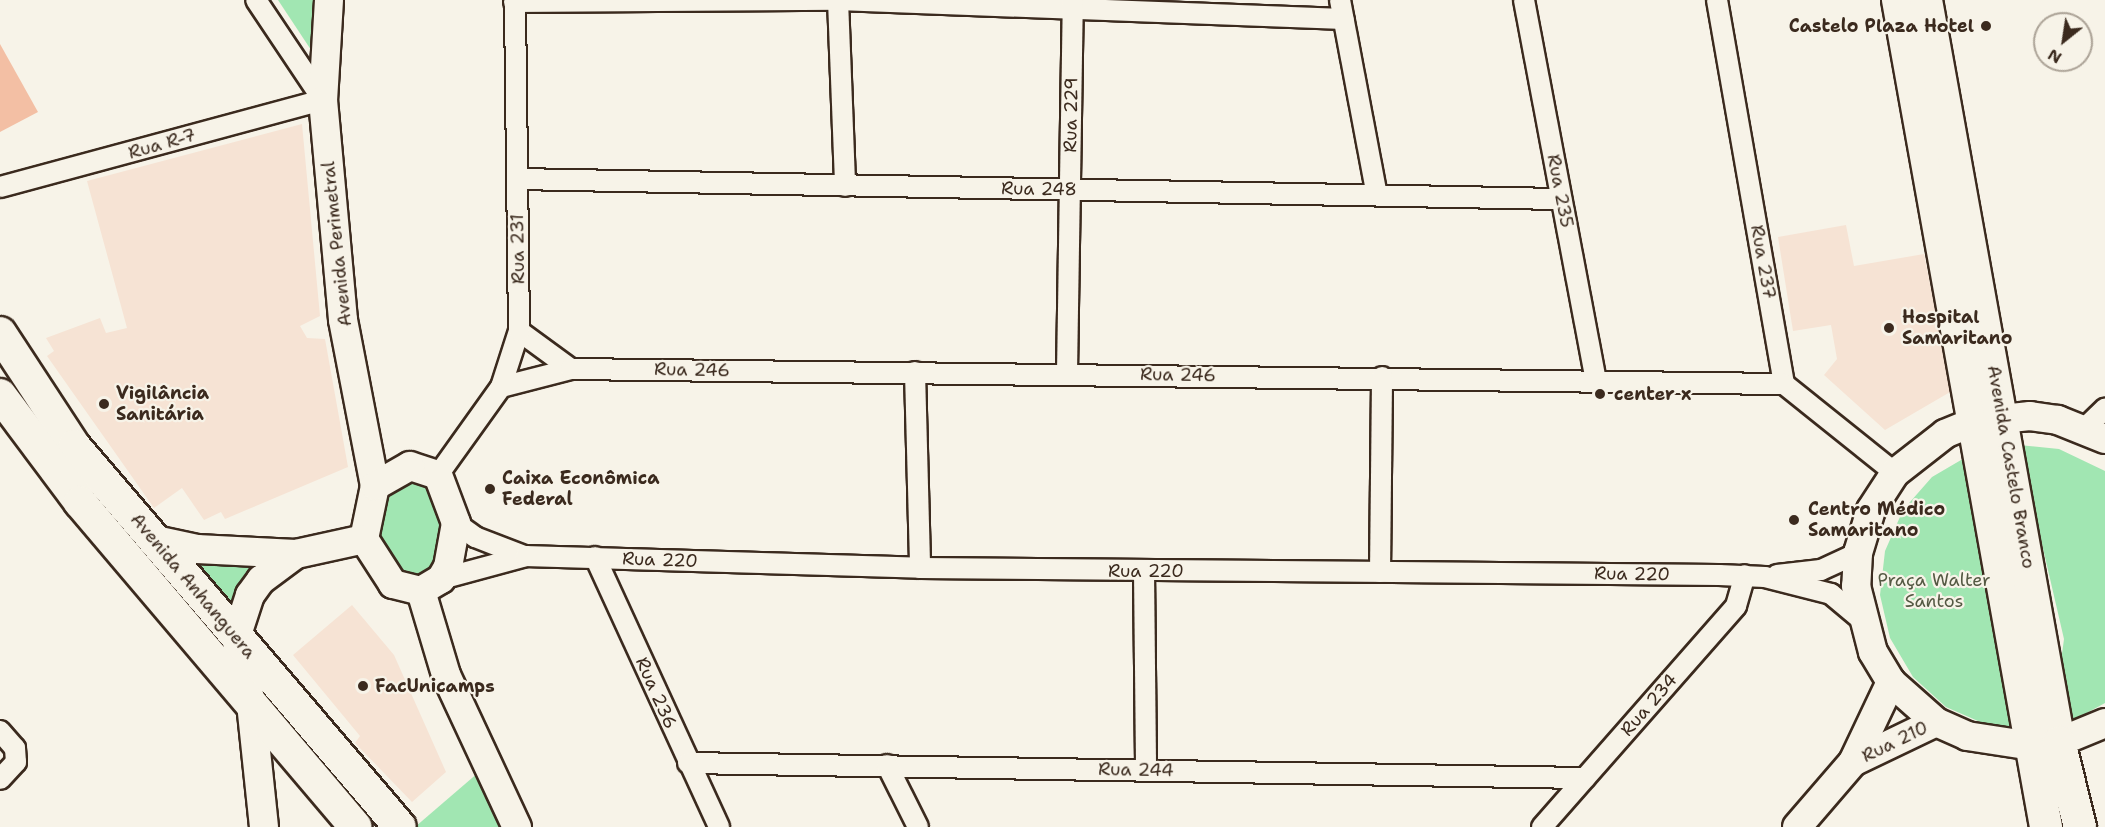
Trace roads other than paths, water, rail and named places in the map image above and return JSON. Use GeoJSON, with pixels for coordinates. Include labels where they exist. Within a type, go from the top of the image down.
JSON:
{"type":"FeatureCollection","features":[{"type":"Feature","properties":{"kind":"main road","name":"Avenida Castelo Branco"},"geometry":{"type":"LineString","coordinates":[[1898,0],[1988,419]]}},
{"type":"Feature","properties":{"kind":"main road","name":"Avenida Castelo Branco"},"geometry":{"type":"LineString","coordinates":[[1926,0],[1988,419],[2046,744],[2046,827]]}},
{"type":"Feature","properties":{"kind":"main road","name":"Avenida Anhanguera"},"geometry":{"type":"LineString","coordinates":[[0,333],[74,446],[400,827]]}},
{"type":"Feature","properties":{"kind":"main road","name":"Avenida Anhanguera"},"geometry":{"type":"LineString","coordinates":[[0,395],[80,502],[356,827]]}},
{"type":"Feature","properties":{"kind":"main road","name":"Avenida Castelo Branco"},"geometry":{"type":"LineString","coordinates":[[2046,744],[2080,827]]}},
{"type":"Feature","properties":{"kind":"street"},"geometry":{"type":"LineString","coordinates":[[256,0],[323,100]]}},
{"type":"Feature","properties":{"kind":"street","name":"Avenida Perimetral"},"geometry":{"type":"LineString","coordinates":[[329,0],[323,100],[343,320],[375,486]]}},
{"type":"Feature","properties":{"kind":"street"},"geometry":{"type":"LineString","coordinates":[[838,0],[845,186]]}},
{"type":"Feature","properties":{"kind":"street"},"geometry":{"type":"LineString","coordinates":[[515,1],[838,0],[1342,9],[1377,195]]}},
{"type":"Feature","properties":{"kind":"street","name":"Rua 235"},"geometry":{"type":"LineString","coordinates":[[1524,0],[1596,382]]}},
{"type":"Feature","properties":{"kind":"street","name":"Rua 237"},"geometry":{"type":"LineString","coordinates":[[1717,0],[1784,384]]}},
{"type":"Feature","properties":{"kind":"street","name":"Rua 231"},"geometry":{"type":"LineString","coordinates":[[438,475],[501,387],[519,331],[515,1]]}},
{"type":"Feature","properties":{"kind":"street","name":"Rua 229"},"geometry":{"type":"LineString","coordinates":[[1067,374],[1073,4]]}},
{"type":"Feature","properties":{"kind":"street","name":"Rua R-7"},"geometry":{"type":"LineString","coordinates":[[0,187],[323,100]]}},
{"type":"Feature","properties":{"kind":"street","name":"Rua 248"},"geometry":{"type":"LineString","coordinates":[[517,179],[1561,199]]}},
{"type":"Feature","properties":{"kind":"street"},"geometry":{"type":"LineString","coordinates":[[519,331],[571,369]]}},
{"type":"Feature","properties":{"kind":"street","name":"Rua 246"},"geometry":{"type":"LineString","coordinates":[[501,387],[571,369],[1382,377],[1784,384]]}},
{"type":"Feature","properties":{"kind":"street"},"geometry":{"type":"LineString","coordinates":[[915,372],[920,568]]}},
{"type":"Feature","properties":{"kind":"street"},"geometry":{"type":"LineString","coordinates":[[1380,572],[1382,377]]}},
{"type":"Feature","properties":{"kind":"street"},"geometry":{"type":"LineString","coordinates":[[1784,384],[1895,473]]}},
{"type":"Feature","properties":{"kind":"street"},"geometry":{"type":"LineString","coordinates":[[2105,409],[2095,434],[2049,418],[1988,419],[1927,446],[1895,473],[1871,510],[1858,553],[1861,619],[1891,682],[1936,722],[1999,744],[2046,744],[2105,723]]}},
{"type":"Feature","properties":{"kind":"street"},"geometry":{"type":"LineString","coordinates":[[431,585],[393,584],[364,539],[375,486],[410,466],[438,475],[456,524],[454,550],[431,585],[446,675],[517,827]]}},
{"type":"Feature","properties":{"kind":"street","name":"Rua 220"},"geometry":{"type":"LineString","coordinates":[[456,524],[494,547],[526,556],[920,568],[1745,575],[1765,577],[1831,594],[1861,619]]}},
{"type":"Feature","properties":{"kind":"street"},"geometry":{"type":"LineString","coordinates":[[155,540],[197,549],[296,554],[364,539]]}},
{"type":"Feature","properties":{"kind":"street","name":"Rua 220"},"geometry":{"type":"LineString","coordinates":[[1765,577],[1821,570],[1858,553]]}},
{"type":"Feature","properties":{"kind":"street"},"geometry":{"type":"LineString","coordinates":[[264,827],[250,704],[236,638],[255,587],[296,554]]}},
{"type":"Feature","properties":{"kind":"street","name":"Rua 220"},"geometry":{"type":"LineString","coordinates":[[431,585],[526,556]]}},
{"type":"Feature","properties":{"kind":"street","name":"Rua 236"},"geometry":{"type":"LineString","coordinates":[[595,557],[719,827]]}},
{"type":"Feature","properties":{"kind":"street"},"geometry":{"type":"LineString","coordinates":[[1144,571],[1146,770]]}},
{"type":"Feature","properties":{"kind":"street","name":"Rua 234"},"geometry":{"type":"LineString","coordinates":[[1542,827],[1736,606],[1745,575]]}},
{"type":"Feature","properties":{"kind":"street","name":"Rua 210"},"geometry":{"type":"LineString","coordinates":[[1797,827],[1853,762],[1891,682]]}},
{"type":"Feature","properties":{"kind":"street","name":"Rua 210"},"geometry":{"type":"LineString","coordinates":[[1853,762],[1936,722]]}},
{"type":"Feature","properties":{"kind":"street"},"geometry":{"type":"LineString","coordinates":[[0,731],[15,748],[16,762],[0,779]]}},
{"type":"Feature","properties":{"kind":"street","name":"Rua 244"},"geometry":{"type":"LineString","coordinates":[[688,763],[1585,778]]}},
{"type":"Feature","properties":{"kind":"street"},"geometry":{"type":"LineString","coordinates":[[887,765],[918,827]]}},
{"type":"Feature","properties":{"kind":"place","name":"Castelo Plaza Hotel"},"geometry":{"type":"Point","coordinates":[1986,26]}},
{"type":"Feature","properties":{"kind":"place","name":"Hospital Samaritano"},"geometry":{"type":"Point","coordinates":[1889,328]}},
{"type":"Feature","properties":{"kind":"place","name":"center x"},"geometry":{"type":"Point","coordinates":[1600,394]}},
{"type":"Feature","properties":{"kind":"place","name":"Vigilância Sanitária"},"geometry":{"type":"Point","coordinates":[104,404]}},
{"type":"Feature","properties":{"kind":"place","name":"Caixa Econômica Federal"},"geometry":{"type":"Point","coordinates":[490,489]}},
{"type":"Feature","properties":{"kind":"place","name":"Centro Médico Samaritano"},"geometry":{"type":"Point","coordinates":[1794,520]}},
{"type":"Feature","properties":{"kind":"place","name":"FacUnicamps"},"geometry":{"type":"Point","coordinates":[363,686]}},
{"type":"Feature","properties":{"kind":"park label","name":"Praça Walter Santos"},"geometry":{"type":"Point","coordinates":[1934,591]}}]}
